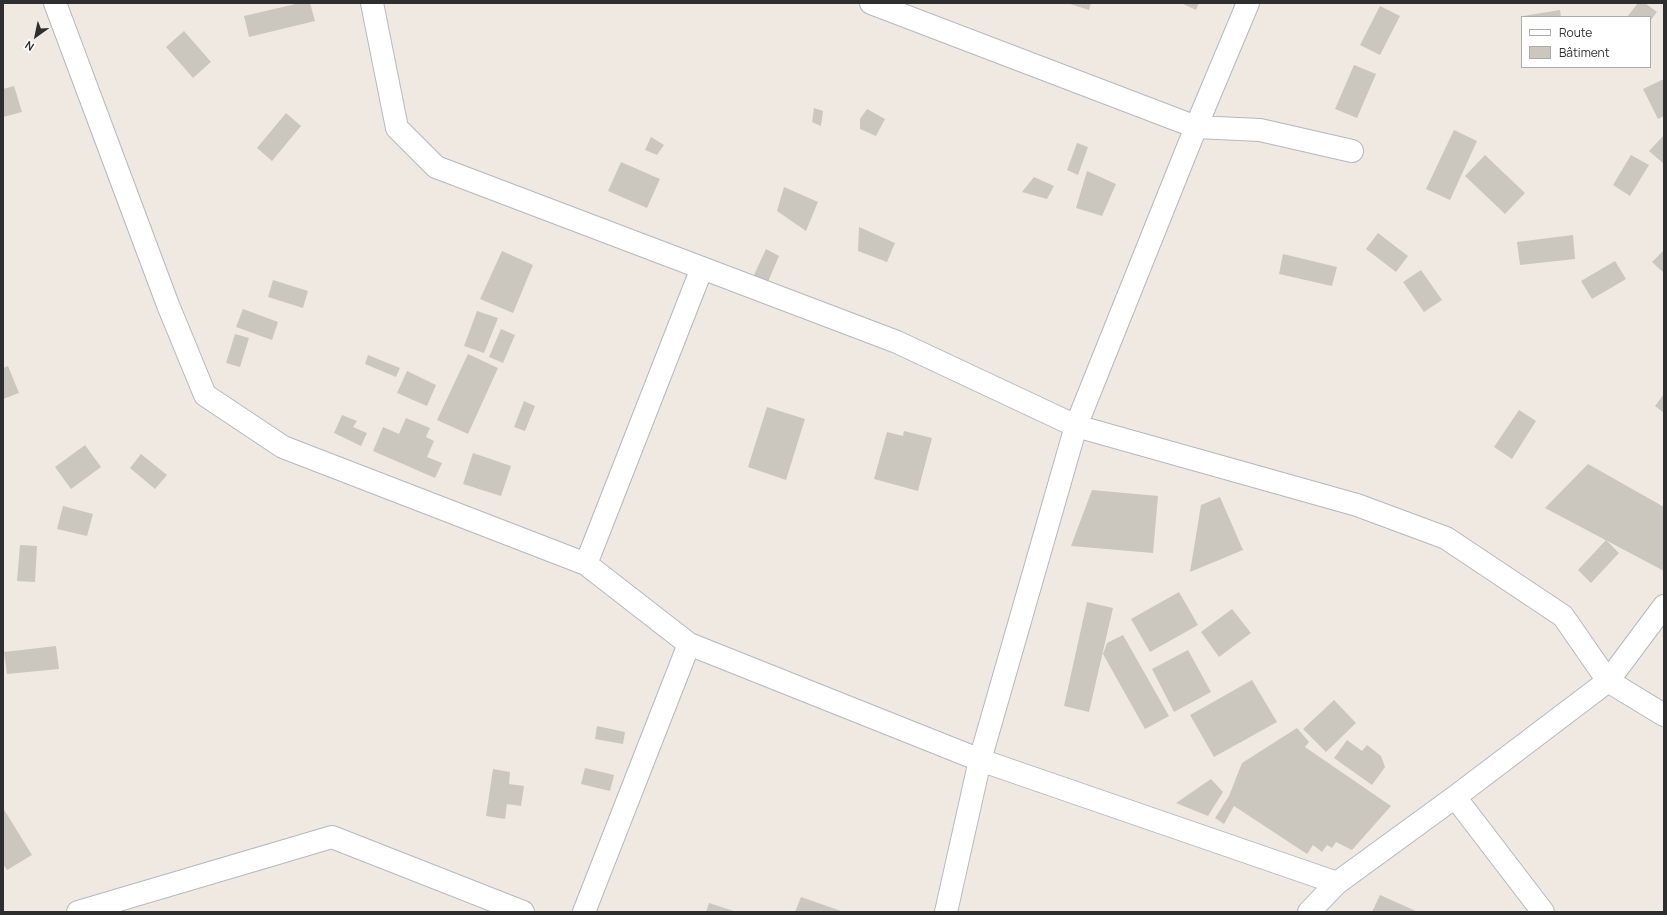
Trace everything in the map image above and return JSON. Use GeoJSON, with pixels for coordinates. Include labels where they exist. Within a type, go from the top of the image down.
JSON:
{"type":"FeatureCollection","features":[{"type":"Feature","properties":{"kind":"street"},"geometry":{"type":"LineString","coordinates":[[55,3],[168,305],[205,395],[283,447],[586,564],[689,644],[980,760],[1337,883]]}},
{"type":"Feature","properties":{"kind":"street"},"geometry":{"type":"LineString","coordinates":[[372,3],[396,128],[436,167],[897,342],[1076,426],[1357,505],[1446,538],[1563,616],[1608,681],[1664,715]]}},
{"type":"Feature","properties":{"kind":"street"},"geometry":{"type":"LineString","coordinates":[[871,3],[1196,127],[1260,130],[1352,151]]}},
{"type":"Feature","properties":{"kind":"street"},"geometry":{"type":"LineString","coordinates":[[946,912],[980,760],[1076,426],[1196,127],[1248,3]]}},
{"type":"Feature","properties":{"kind":"street"},"geometry":{"type":"LineString","coordinates":[[586,564],[702,268]]}},
{"type":"Feature","properties":{"kind":"street"},"geometry":{"type":"LineString","coordinates":[[1309,912],[1337,883],[1455,797],[1608,681],[1664,606]]}},
{"type":"Feature","properties":{"kind":"street"},"geometry":{"type":"LineString","coordinates":[[584,912],[689,644]]}},
{"type":"Feature","properties":{"kind":"street"},"geometry":{"type":"LineString","coordinates":[[1455,797],[1543,912]]}},
{"type":"Feature","properties":{"kind":"street"},"geometry":{"type":"LineString","coordinates":[[78,912],[332,838],[523,912]]}},
{"type":"Feature","properties":{"kind":"building"},"geometry":{"type":"Polygon","coordinates":[[[300,3],[310,3],[315,21],[249,37],[244,16],[300,3]]]}},
{"type":"Feature","properties":{"kind":"building"},"geometry":{"type":"Polygon","coordinates":[[[1067,3],[1091,3],[1089,10],[1067,3]]]}},
{"type":"Feature","properties":{"kind":"building"},"geometry":{"type":"Polygon","coordinates":[[[1181,3],[1199,3],[1196,10],[1181,3]]]}},
{"type":"Feature","properties":{"kind":"building"},"geometry":{"type":"Polygon","coordinates":[[[1638,3],[1645,3],[1657,12],[1651,20],[1651,16],[1628,16],[1638,3]]]}},
{"type":"Feature","properties":{"kind":"building"},"geometry":{"type":"Polygon","coordinates":[[[1380,6],[1400,16],[1380,55],[1360,45],[1380,6]]]}},
{"type":"Feature","properties":{"kind":"building"},"geometry":{"type":"Polygon","coordinates":[[[1560,10],[1561,16],[1523,16],[1560,10]]]}},
{"type":"Feature","properties":{"kind":"building"},"geometry":{"type":"Polygon","coordinates":[[[184,31],[211,62],[193,78],[166,47],[184,31]]]}},
{"type":"Feature","properties":{"kind":"building"},"geometry":{"type":"Polygon","coordinates":[[[1354,65],[1376,74],[1357,118],[1335,109],[1354,65]]]}},
{"type":"Feature","properties":{"kind":"building"},"geometry":{"type":"Polygon","coordinates":[[[1664,79],[1664,116],[1658,119],[1643,89],[1664,79]]]}},
{"type":"Feature","properties":{"kind":"building"},"geometry":{"type":"Polygon","coordinates":[[[14,86],[22,112],[3,117],[3,89],[14,86]]]}},
{"type":"Feature","properties":{"kind":"building"},"geometry":{"type":"Polygon","coordinates":[[[814,108],[823,111],[821,126],[812,122],[814,108]]]}},
{"type":"Feature","properties":{"kind":"building"},"geometry":{"type":"Polygon","coordinates":[[[867,109],[885,119],[876,136],[860,129],[860,119],[867,109]]]}},
{"type":"Feature","properties":{"kind":"building"},"geometry":{"type":"Polygon","coordinates":[[[286,113],[301,126],[272,161],[257,148],[286,113]]]}},
{"type":"Feature","properties":{"kind":"building"},"geometry":{"type":"Polygon","coordinates":[[[1454,130],[1477,141],[1450,200],[1426,189],[1454,130]]]}},
{"type":"Feature","properties":{"kind":"building"},"geometry":{"type":"Polygon","coordinates":[[[1664,135],[1664,164],[1649,151],[1664,135]]]}},
{"type":"Feature","properties":{"kind":"building"},"geometry":{"type":"Polygon","coordinates":[[[651,137],[664,145],[657,155],[645,150],[651,137]]]}},
{"type":"Feature","properties":{"kind":"building"},"geometry":{"type":"Polygon","coordinates":[[[1077,143],[1088,147],[1078,175],[1067,170],[1077,143]]]}},
{"type":"Feature","properties":{"kind":"building"},"geometry":{"type":"Polygon","coordinates":[[[1485,155],[1525,193],[1505,214],[1465,176],[1485,155]]]}},
{"type":"Feature","properties":{"kind":"building"},"geometry":{"type":"Polygon","coordinates":[[[1631,155],[1649,165],[1630,196],[1613,185],[1631,155]]]}},
{"type":"Feature","properties":{"kind":"building"},"geometry":{"type":"Polygon","coordinates":[[[621,162],[660,179],[647,208],[608,191],[621,162]]]}},
{"type":"Feature","properties":{"kind":"building"},"geometry":{"type":"Polygon","coordinates":[[[1087,171],[1116,184],[1102,216],[1076,208],[1087,171]]]}},
{"type":"Feature","properties":{"kind":"building"},"geometry":{"type":"Polygon","coordinates":[[[1034,177],[1054,186],[1047,199],[1022,192],[1034,177]]]}},
{"type":"Feature","properties":{"kind":"building"},"geometry":{"type":"Polygon","coordinates":[[[784,187],[818,202],[806,231],[777,211],[784,187]]]}},
{"type":"Feature","properties":{"kind":"building"},"geometry":{"type":"Polygon","coordinates":[[[859,227],[895,243],[887,262],[858,251],[859,227]]]}},
{"type":"Feature","properties":{"kind":"building"},"geometry":{"type":"Polygon","coordinates":[[[1378,233],[1408,256],[1396,272],[1366,249],[1378,233]]]}},
{"type":"Feature","properties":{"kind":"building"},"geometry":{"type":"Polygon","coordinates":[[[1573,235],[1575,259],[1520,265],[1517,242],[1573,235]]]}},
{"type":"Feature","properties":{"kind":"building"},"geometry":{"type":"Polygon","coordinates":[[[766,249],[779,256],[767,284],[753,277],[766,249]]]}},
{"type":"Feature","properties":{"kind":"building"},"geometry":{"type":"Polygon","coordinates":[[[1664,250],[1664,273],[1652,262],[1664,250]]]}},
{"type":"Feature","properties":{"kind":"building"},"geometry":{"type":"Polygon","coordinates":[[[502,251],[533,265],[513,313],[480,299],[502,251]]]}},
{"type":"Feature","properties":{"kind":"building"},"geometry":{"type":"Polygon","coordinates":[[[1283,254],[1337,267],[1332,286],[1279,274],[1283,254]]]}},
{"type":"Feature","properties":{"kind":"building"},"geometry":{"type":"Polygon","coordinates":[[[1615,261],[1626,279],[1592,299],[1581,281],[1615,261]]]}},
{"type":"Feature","properties":{"kind":"building"},"geometry":{"type":"Polygon","coordinates":[[[1421,270],[1442,300],[1424,312],[1403,282],[1421,270]]]}},
{"type":"Feature","properties":{"kind":"building"},"geometry":{"type":"Polygon","coordinates":[[[273,280],[308,291],[303,308],[268,297],[273,280]]]}},
{"type":"Feature","properties":{"kind":"building"},"geometry":{"type":"Polygon","coordinates":[[[243,309],[278,322],[272,340],[236,327],[243,309]]]}},
{"type":"Feature","properties":{"kind":"building"},"geometry":{"type":"Polygon","coordinates":[[[477,311],[498,318],[484,353],[464,346],[477,311]]]}},
{"type":"Feature","properties":{"kind":"building"},"geometry":{"type":"Polygon","coordinates":[[[501,329],[515,335],[503,363],[489,357],[501,329]]]}},
{"type":"Feature","properties":{"kind":"building"},"geometry":{"type":"Polygon","coordinates":[[[235,334],[249,338],[240,367],[226,363],[235,334]]]}},
{"type":"Feature","properties":{"kind":"building"},"geometry":{"type":"Polygon","coordinates":[[[468,354],[498,368],[468,434],[437,420],[468,354]]]}},
{"type":"Feature","properties":{"kind":"building"},"geometry":{"type":"Polygon","coordinates":[[[368,355],[400,368],[396,377],[365,364],[368,355]]]}},
{"type":"Feature","properties":{"kind":"building"},"geometry":{"type":"Polygon","coordinates":[[[8,366],[19,393],[3,399],[3,368],[8,366]]]}},
{"type":"Feature","properties":{"kind":"building"},"geometry":{"type":"Polygon","coordinates":[[[407,371],[436,385],[427,406],[397,393],[407,371]]]}},
{"type":"Feature","properties":{"kind":"building"},"geometry":{"type":"Polygon","coordinates":[[[1664,394],[1664,413],[1655,406],[1664,394]]]}},
{"type":"Feature","properties":{"kind":"building"},"geometry":{"type":"Polygon","coordinates":[[[524,401],[535,406],[525,431],[514,427],[524,401]]]}},
{"type":"Feature","properties":{"kind":"building"},"geometry":{"type":"Polygon","coordinates":[[[767,407],[805,419],[786,480],[748,467],[767,407]]]}},
{"type":"Feature","properties":{"kind":"building"},"geometry":{"type":"Polygon","coordinates":[[[1519,410],[1536,421],[1512,459],[1494,447],[1519,410]]]}},
{"type":"Feature","properties":{"kind":"building"},"geometry":{"type":"Polygon","coordinates":[[[342,415],[357,421],[353,427],[367,433],[361,446],[334,433],[342,415]]]}},
{"type":"Feature","properties":{"kind":"building"},"geometry":{"type":"Polygon","coordinates":[[[406,418],[430,428],[426,437],[434,441],[427,457],[442,463],[435,478],[373,451],[383,427],[399,434],[406,418]]]}},
{"type":"Feature","properties":{"kind":"building"},"geometry":{"type":"Polygon","coordinates":[[[904,431],[932,438],[918,491],[874,479],[887,432],[903,436],[904,431]]]}},
{"type":"Feature","properties":{"kind":"building"},"geometry":{"type":"Polygon","coordinates":[[[85,445],[101,467],[71,489],[55,467],[85,445]]]}},
{"type":"Feature","properties":{"kind":"building"},"geometry":{"type":"Polygon","coordinates":[[[473,453],[511,466],[501,496],[463,484],[473,453]]]}},
{"type":"Feature","properties":{"kind":"building"},"geometry":{"type":"Polygon","coordinates":[[[141,454],[167,475],[155,489],[130,468],[141,454]]]}},
{"type":"Feature","properties":{"kind":"building"},"geometry":{"type":"Polygon","coordinates":[[[1588,464],[1664,507],[1664,571],[1545,508],[1588,464]]]}},
{"type":"Feature","properties":{"kind":"building"},"geometry":{"type":"Polygon","coordinates":[[[1092,490],[1158,496],[1153,553],[1071,546],[1092,490]]]}},
{"type":"Feature","properties":{"kind":"building"},"geometry":{"type":"Polygon","coordinates":[[[1220,497],[1243,550],[1190,572],[1201,505],[1220,497]]]}},
{"type":"Feature","properties":{"kind":"building"},"geometry":{"type":"Polygon","coordinates":[[[63,506],[93,514],[87,536],[57,529],[63,506]]]}},
{"type":"Feature","properties":{"kind":"building"},"geometry":{"type":"Polygon","coordinates":[[[1606,540],[1619,553],[1591,583],[1578,570],[1606,540]]]}},
{"type":"Feature","properties":{"kind":"building"},"geometry":{"type":"Polygon","coordinates":[[[20,545],[37,546],[35,582],[17,581],[20,545]]]}},
{"type":"Feature","properties":{"kind":"building"},"geometry":{"type":"Polygon","coordinates":[[[1179,592],[1198,625],[1150,652],[1131,619],[1179,592]]]}},
{"type":"Feature","properties":{"kind":"building"},"geometry":{"type":"Polygon","coordinates":[[[1087,602],[1113,608],[1089,712],[1064,706],[1087,602]]]}},
{"type":"Feature","properties":{"kind":"building"},"geometry":{"type":"Polygon","coordinates":[[[1232,609],[1251,633],[1219,657],[1201,632],[1232,609]]]}},
{"type":"Feature","properties":{"kind":"building"},"geometry":{"type":"Polygon","coordinates":[[[1123,635],[1169,716],[1145,729],[1103,654],[1107,643],[1123,635]]]}},
{"type":"Feature","properties":{"kind":"building"},"geometry":{"type":"Polygon","coordinates":[[[56,646],[59,669],[7,674],[4,652],[56,646]]]}},
{"type":"Feature","properties":{"kind":"building"},"geometry":{"type":"Polygon","coordinates":[[[1188,650],[1211,692],[1174,712],[1152,669],[1188,650]]]}},
{"type":"Feature","properties":{"kind":"building"},"geometry":{"type":"Polygon","coordinates":[[[1252,680],[1277,722],[1214,757],[1190,715],[1252,680]]]}},
{"type":"Feature","properties":{"kind":"building"},"geometry":{"type":"Polygon","coordinates":[[[1334,700],[1356,723],[1326,752],[1303,729],[1334,700]]]}},
{"type":"Feature","properties":{"kind":"building"},"geometry":{"type":"Polygon","coordinates":[[[597,726],[625,732],[623,744],[595,739],[597,726]]]}},
{"type":"Feature","properties":{"kind":"building"},"geometry":{"type":"Polygon","coordinates":[[[1297,728],[1309,742],[1305,747],[1391,806],[1352,850],[1336,842],[1332,848],[1327,845],[1322,852],[1313,845],[1307,854],[1234,806],[1224,824],[1215,818],[1229,796],[1242,763],[1297,728]]]}},
{"type":"Feature","properties":{"kind":"building"},"geometry":{"type":"Polygon","coordinates":[[[1347,740],[1362,751],[1367,745],[1381,756],[1385,767],[1372,785],[1334,758],[1347,740]]]}},
{"type":"Feature","properties":{"kind":"building"},"geometry":{"type":"Polygon","coordinates":[[[585,768],[614,775],[610,791],[581,784],[585,768]]]}},
{"type":"Feature","properties":{"kind":"building"},"geometry":{"type":"Polygon","coordinates":[[[493,769],[510,772],[509,784],[524,786],[521,806],[507,804],[505,819],[486,816],[493,769]]]}},
{"type":"Feature","properties":{"kind":"building"},"geometry":{"type":"Polygon","coordinates":[[[1211,779],[1223,792],[1208,816],[1176,803],[1211,779]]]}},
{"type":"Feature","properties":{"kind":"building"},"geometry":{"type":"Polygon","coordinates":[[[3,808],[32,855],[7,870],[3,864],[3,808]]]}},
{"type":"Feature","properties":{"kind":"building"},"geometry":{"type":"Polygon","coordinates":[[[1380,895],[1418,912],[1372,912],[1380,895]]]}},
{"type":"Feature","properties":{"kind":"building"},"geometry":{"type":"Polygon","coordinates":[[[801,897],[844,912],[795,912],[801,897]]]}},
{"type":"Feature","properties":{"kind":"building"},"geometry":{"type":"Polygon","coordinates":[[[709,903],[737,912],[706,912],[709,903]]]}}]}
